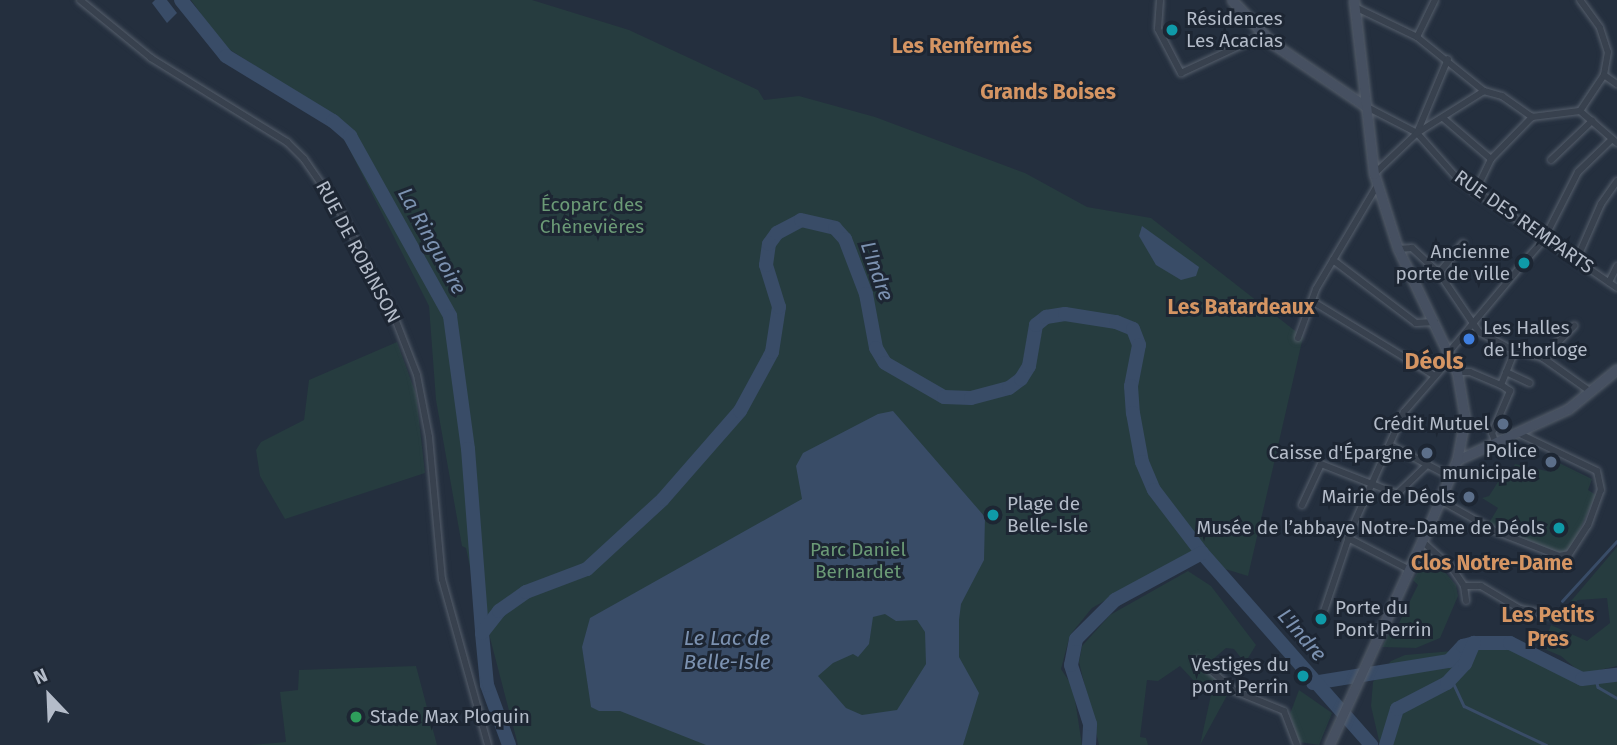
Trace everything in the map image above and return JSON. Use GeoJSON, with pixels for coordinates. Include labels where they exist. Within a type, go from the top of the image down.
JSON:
{"type":"FeatureCollection","features":[{"type":"Feature","properties":{"kind":"main road"},"geometry":{"type":"LineString","coordinates":[[1232,0],[1264,36],[1365,106]]}},
{"type":"Feature","properties":{"kind":"main road"},"geometry":{"type":"LineString","coordinates":[[1329,745],[1371,646],[1423,542],[1457,460],[1465,418],[1457,372],[1436,322],[1398,249],[1377,186],[1354,4]]}},
{"type":"Feature","properties":{"kind":"main road"},"geometry":{"type":"LineString","coordinates":[[1457,460],[1496,444],[1592,393],[1613,378],[1617,369]]}},
{"type":"Feature","properties":{"kind":"street","name":"RUE DE ROBINSON"},"geometry":{"type":"LineString","coordinates":[[80,0],[151,58],[287,142],[326,187],[389,305],[417,375],[429,438],[442,579],[488,745]]}},
{"type":"Feature","properties":{"kind":"street"},"geometry":{"type":"LineString","coordinates":[[1160,0],[1156,20],[1181,73],[1264,36]]}},
{"type":"Feature","properties":{"kind":"street"},"geometry":{"type":"LineString","coordinates":[[1417,37],[1435,0]]}},
{"type":"Feature","properties":{"kind":"street"},"geometry":{"type":"LineString","coordinates":[[1580,0],[1607,42],[1604,75],[1580,111]]}},
{"type":"Feature","properties":{"kind":"street"},"geometry":{"type":"LineString","coordinates":[[1354,4],[1417,37],[1448,59],[1484,91],[1502,96],[1532,117]]}},
{"type":"Feature","properties":{"kind":"street"},"geometry":{"type":"LineString","coordinates":[[1417,133],[1448,59]]}},
{"type":"Feature","properties":{"kind":"street"},"geometry":{"type":"LineString","coordinates":[[1604,75],[1617,84]]}},
{"type":"Feature","properties":{"kind":"street"},"geometry":{"type":"LineString","coordinates":[[1374,174],[1417,133],[1484,91]]}},
{"type":"Feature","properties":{"kind":"street","name":"RUE DES REMPARTS"},"geometry":{"type":"LineString","coordinates":[[1365,106],[1417,133],[1475,191],[1617,288]]}},
{"type":"Feature","properties":{"kind":"street"},"geometry":{"type":"LineString","coordinates":[[1475,191],[1491,159],[1532,117],[1580,111],[1615,141],[1578,172],[1544,239],[1526,260]]}},
{"type":"Feature","properties":{"kind":"street"},"geometry":{"type":"LineString","coordinates":[[1443,118],[1491,159]]}},
{"type":"Feature","properties":{"kind":"street"},"geometry":{"type":"LineString","coordinates":[[1551,160],[1592,121]]}},
{"type":"Feature","properties":{"kind":"street"},"geometry":{"type":"LineString","coordinates":[[1576,261],[1601,204],[1617,181]]}},
{"type":"Feature","properties":{"kind":"street"},"geometry":{"type":"LineString","coordinates":[[1298,338],[1312,301],[1333,260],[1377,186]]}},
{"type":"Feature","properties":{"kind":"street"},"geometry":{"type":"LineString","coordinates":[[1439,273],[1463,243]]}},
{"type":"Feature","properties":{"kind":"street"},"geometry":{"type":"LineString","coordinates":[[1398,249],[1412,248],[1439,273],[1479,332],[1515,350],[1543,358],[1592,393]]}},
{"type":"Feature","properties":{"kind":"street"},"geometry":{"type":"LineString","coordinates":[[1333,260],[1416,323],[1436,322]]}},
{"type":"Feature","properties":{"kind":"street"},"geometry":{"type":"LineString","coordinates":[[1324,611],[1348,538],[1404,412],[1472,323],[1521,266]]}},
{"type":"Feature","properties":{"kind":"street"},"geometry":{"type":"LineString","coordinates":[[1609,282],[1617,267]]}},
{"type":"Feature","properties":{"kind":"street"},"geometry":{"type":"LineString","coordinates":[[1312,301],[1433,375]]}},
{"type":"Feature","properties":{"kind":"street"},"geometry":{"type":"LineString","coordinates":[[1543,358],[1574,326]]}},
{"type":"Feature","properties":{"kind":"street"},"geometry":{"type":"LineString","coordinates":[[1500,385],[1515,350]]}},
{"type":"Feature","properties":{"kind":"street"},"geometry":{"type":"LineString","coordinates":[[1457,372],[1470,372],[1510,391],[1492,433],[1496,444]]}},
{"type":"Feature","properties":{"kind":"street"},"geometry":{"type":"LineString","coordinates":[[1506,372],[1530,383]]}},
{"type":"Feature","properties":{"kind":"street"},"geometry":{"type":"LineString","coordinates":[[1440,500],[1495,531],[1559,556],[1569,554],[1588,525],[1601,490],[1597,471],[1518,433]]}},
{"type":"Feature","properties":{"kind":"street"},"geometry":{"type":"LineString","coordinates":[[1390,445],[1449,476]]}},
{"type":"Feature","properties":{"kind":"street"},"geometry":{"type":"LineString","coordinates":[[1301,505],[1321,464],[1396,494],[1427,464]]}},
{"type":"Feature","properties":{"kind":"street"},"geometry":{"type":"LineString","coordinates":[[1348,538],[1410,570]]}},
{"type":"Feature","properties":{"kind":"street"},"geometry":{"type":"LineString","coordinates":[[1423,542],[1445,559],[1464,586],[1466,601]]}},
{"type":"Feature","properties":{"kind":"street"},"geometry":{"type":"LineString","coordinates":[[1464,586],[1481,586],[1520,610],[1556,616]]}},
{"type":"Feature","properties":{"kind":"street"},"geometry":{"type":"LineString","coordinates":[[1198,660],[1235,691],[1284,711],[1296,744]]}},
{"type":"Feature","properties":{"kind":"green space","name":"Écoparc des Chènevières"},"geometry":{"type":"Polygon","coordinates":[[[191,0],[532,0],[629,30],[758,90],[764,100],[799,96],[875,117],[1025,173],[1087,207],[1151,218],[1303,337],[1248,576],[1183,556],[1092,608],[1070,635],[1061,669],[1073,687],[1082,745],[518,745],[489,634],[482,625],[466,548],[462,546],[436,400],[429,306],[332,115],[224,46],[191,0]]]}},
{"type":"Feature","properties":{"kind":"green space"},"geometry":{"type":"Polygon","coordinates":[[[397,342],[416,394],[425,473],[285,519],[260,476],[256,450],[261,442],[304,420],[309,380],[397,342]]]}},
{"type":"Feature","properties":{"kind":"green space"},"geometry":{"type":"Polygon","coordinates":[[[1559,463],[1592,479],[1588,490],[1596,495],[1572,546],[1563,553],[1553,551],[1489,523],[1498,508],[1482,498],[1489,496],[1505,471],[1510,473],[1515,464],[1551,472],[1559,463]]]}},
{"type":"Feature","properties":{"kind":"green space"},"geometry":{"type":"Polygon","coordinates":[[[1617,547],[1617,666],[1582,674],[1561,656],[1542,648],[1551,625],[1587,641],[1610,623],[1607,598],[1578,600],[1560,614],[1617,547]]]}},
{"type":"Feature","properties":{"kind":"green space"},"geometry":{"type":"Polygon","coordinates":[[[1429,554],[1456,585],[1458,596],[1440,638],[1416,648],[1382,647],[1388,635],[1394,633],[1418,585],[1413,580],[1429,554]]]}},
{"type":"Feature","properties":{"kind":"green space"},"geometry":{"type":"Polygon","coordinates":[[[1188,571],[1211,586],[1256,645],[1245,663],[1234,649],[1226,648],[1212,660],[1204,668],[1218,681],[1214,686],[1195,682],[1180,666],[1158,681],[1147,680],[1140,737],[1146,738],[1148,745],[1099,745],[1079,662],[1082,646],[1110,615],[1188,571]]]}},
{"type":"Feature","properties":{"kind":"green space"},"geometry":{"type":"Polygon","coordinates":[[[1524,645],[1581,682],[1617,672],[1617,745],[1380,745],[1371,706],[1373,682],[1391,661],[1405,655],[1524,645]]]}},
{"type":"Feature","properties":{"kind":"green space","name":"Stade Max Ploquin"},"geometry":{"type":"Polygon","coordinates":[[[416,666],[437,745],[250,745],[286,742],[280,692],[298,690],[299,670],[416,666]]]}},
{"type":"Feature","properties":{"kind":"green space"},"geometry":{"type":"Polygon","coordinates":[[[1226,687],[1230,690],[1200,745],[1211,695],[1226,687]]]}},
{"type":"Feature","properties":{"kind":"green space"},"geometry":{"type":"Polygon","coordinates":[[[1299,690],[1332,713],[1319,745],[1299,742],[1290,714],[1299,690]]]}},
{"type":"Feature","properties":{"kind":"water"},"geometry":{"type":"Polygon","coordinates":[[[155,0],[167,0],[177,13],[167,23],[152,3],[155,0]]]}},
{"type":"Feature","properties":{"kind":"water"},"geometry":{"type":"Polygon","coordinates":[[[1142,226],[1199,267],[1196,276],[1181,280],[1156,265],[1139,236],[1142,226]]]}},
{"type":"Feature","properties":{"kind":"water","name":"Le Lac de Belle-Isle"},"geometry":{"type":"Polygon","coordinates":[[[893,411],[985,517],[984,560],[961,604],[959,620],[959,657],[979,693],[963,745],[706,745],[620,711],[599,711],[591,707],[582,647],[590,618],[802,499],[796,466],[803,453],[878,414],[893,411]],[[885,614],[873,617],[869,644],[858,657],[853,654],[833,663],[818,676],[846,708],[862,715],[897,710],[926,664],[925,632],[917,620],[896,621],[885,614]]]}},
{"type":"Feature","properties":{"kind":"waterway","name":"La Ringuoire"},"geometry":{"type":"LineString","coordinates":[[181,0],[226,56],[333,121],[350,136],[450,316],[468,449],[482,633]]}},
{"type":"Feature","properties":{"kind":"waterway","name":"L'Indre"},"geometry":{"type":"LineString","coordinates":[[509,745],[487,685],[482,633],[499,611],[526,592],[587,569],[663,499],[740,411],[772,352],[779,307],[766,265],[769,244],[777,233],[801,220],[835,228],[845,239],[866,294],[876,348],[885,363],[944,397],[971,398],[1009,388],[1021,379],[1029,366],[1036,325],[1046,317],[1065,314],[1116,322],[1133,329],[1139,345],[1131,386],[1133,413],[1142,462],[1154,490],[1202,553],[1371,745]]}},
{"type":"Feature","properties":{"kind":"waterway"},"geometry":{"type":"LineString","coordinates":[[1562,601],[1617,541]]}},
{"type":"Feature","properties":{"kind":"waterway","name":"L'Indre"},"geometry":{"type":"LineString","coordinates":[[1089,745],[1090,724],[1071,665],[1076,639],[1115,600],[1202,553]]}},
{"type":"Feature","properties":{"kind":"waterway"},"geometry":{"type":"LineString","coordinates":[[1313,683],[1449,661],[1463,646],[1474,643],[1510,643],[1582,679],[1617,675]]}},
{"type":"Feature","properties":{"kind":"waterway"},"geometry":{"type":"LineString","coordinates":[[1386,745],[1397,709],[1447,683],[1465,664],[1474,643]]}},
{"type":"Feature","properties":{"kind":"waterway"},"geometry":{"type":"LineString","coordinates":[[1451,678],[1464,706],[1546,745]]}},
{"type":"Feature","properties":{"kind":"waterway"},"geometry":{"type":"LineString","coordinates":[[1596,679],[1598,687],[1617,698]]}},
{"type":"Feature","properties":{"kind":"place","name":"Résidences Les Acacias"},"geometry":{"type":"Point","coordinates":[1172,30]}},
{"type":"Feature","properties":{"kind":"place","name":"Ancienne porte de ville"},"geometry":{"type":"Point","coordinates":[1524,263]}},
{"type":"Feature","properties":{"kind":"place","name":"Les Halles de L'horloge"},"geometry":{"type":"Point","coordinates":[1469,339]}},
{"type":"Feature","properties":{"kind":"place","name":"Crédit Mutuel"},"geometry":{"type":"Point","coordinates":[1503,424]}},
{"type":"Feature","properties":{"kind":"place","name":"Caisse d'Épargne"},"geometry":{"type":"Point","coordinates":[1427,453]}},
{"type":"Feature","properties":{"kind":"place","name":"Police municipale"},"geometry":{"type":"Point","coordinates":[1551,462]}},
{"type":"Feature","properties":{"kind":"place","name":"Mairie de Déols"},"geometry":{"type":"Point","coordinates":[1469,497]}},
{"type":"Feature","properties":{"kind":"place","name":"Plage de Belle-Isle"},"geometry":{"type":"Point","coordinates":[993,515]}},
{"type":"Feature","properties":{"kind":"place","name":"Musée de l’abbaye Notre-Dame de Déols"},"geometry":{"type":"Point","coordinates":[1559,528]}},
{"type":"Feature","properties":{"kind":"place","name":"Porte du Pont Perrin"},"geometry":{"type":"Point","coordinates":[1321,619]}},
{"type":"Feature","properties":{"kind":"place","name":"Vestiges du pont Perrin"},"geometry":{"type":"Point","coordinates":[1303,676]}},
{"type":"Feature","properties":{"kind":"place","name":"Stade Max Ploquin"},"geometry":{"type":"Point","coordinates":[356,717]}},
{"type":"Feature","properties":{"kind":"district","name":"Les Renfermés"},"geometry":{"type":"Point","coordinates":[962,46]}},
{"type":"Feature","properties":{"kind":"district","name":"Grands Boises"},"geometry":{"type":"Point","coordinates":[1048,92]}},
{"type":"Feature","properties":{"kind":"district","name":"Les Batardeaux"},"geometry":{"type":"Point","coordinates":[1241,307]}},
{"type":"Feature","properties":{"kind":"district","name":"Déols"},"geometry":{"type":"Point","coordinates":[1434,361]}},
{"type":"Feature","properties":{"kind":"district","name":"Clos Notre-Dame"},"geometry":{"type":"Point","coordinates":[1492,563]}},
{"type":"Feature","properties":{"kind":"district","name":"Les Petits Pres"},"geometry":{"type":"Point","coordinates":[1548,627]}},
{"type":"Feature","properties":{"kind":"park label","name":"Parc Daniel Bernardet"},"geometry":{"type":"Point","coordinates":[858,561]}}]}
